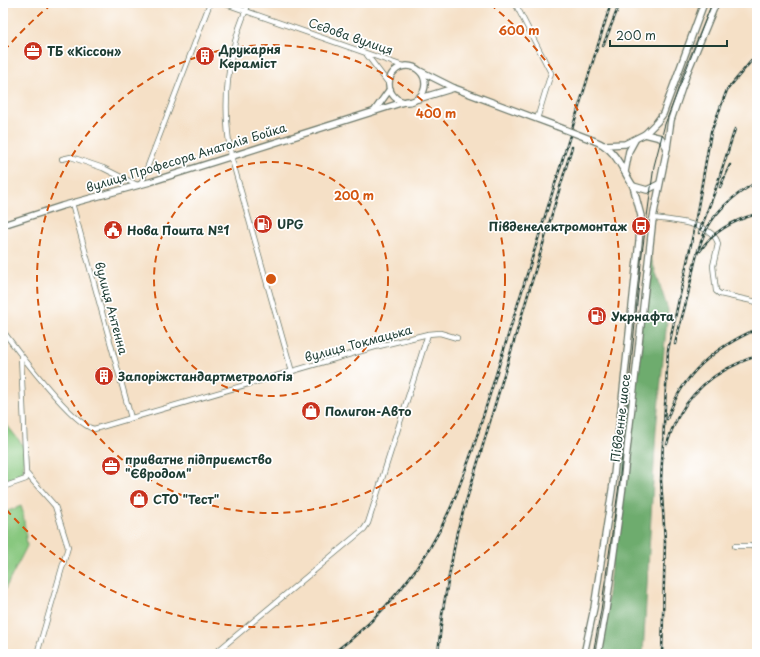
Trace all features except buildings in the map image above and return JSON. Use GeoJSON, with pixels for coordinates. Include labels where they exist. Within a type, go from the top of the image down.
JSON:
{"type":"FeatureCollection","features":[{"type":"Feature","properties":{"kind":"main road"},"geometry":{"type":"LineString","coordinates":[[375,110],[390,87],[393,72],[403,66],[409,66],[454,88],[605,145],[617,145],[635,140],[645,134],[663,114],[704,3]]}},
{"type":"Feature","properties":{"kind":"main road"},"geometry":{"type":"LineString","coordinates":[[605,145],[618,160],[633,186],[647,190],[659,184],[667,148],[671,120],[687,73],[716,3]]}},
{"type":"Feature","properties":{"kind":"main road"},"geometry":{"type":"LineString","coordinates":[[410,101],[421,94],[424,88],[423,76],[420,71]]}},
{"type":"Feature","properties":{"kind":"main road"},"geometry":{"type":"LineString","coordinates":[[390,87],[397,98],[410,101],[454,88]]}},
{"type":"Feature","properties":{"kind":"main road","name":"вулиця Професора Анатолія Бойка"},"geometry":{"type":"LineString","coordinates":[[3,225],[72,203],[139,185],[375,110],[410,101]]}},
{"type":"Feature","properties":{"kind":"main road"},"geometry":{"type":"LineString","coordinates":[[645,134],[661,138],[667,148]]}},
{"type":"Feature","properties":{"kind":"main road"},"geometry":{"type":"LineString","coordinates":[[625,173],[629,151],[635,140]]}},
{"type":"Feature","properties":{"kind":"main road","name":"Південне шосе"},"geometry":{"type":"LineString","coordinates":[[598,654],[606,610],[624,479],[653,218],[659,184]]}},
{"type":"Feature","properties":{"kind":"main road","name":"Південне шосе"},"geometry":{"type":"LineString","coordinates":[[584,654],[594,608],[613,484],[639,241],[641,216],[633,186]]}},
{"type":"Feature","properties":{"kind":"street"},"geometry":{"type":"LineString","coordinates":[[62,160],[71,157],[104,168],[139,185],[210,3]]}},
{"type":"Feature","properties":{"kind":"street","name":"Сєдова вулиця"},"geometry":{"type":"LineString","coordinates":[[223,3],[367,55],[403,66]]}},
{"type":"Feature","properties":{"kind":"street"},"geometry":{"type":"LineString","coordinates":[[249,3],[233,45],[226,101],[226,118],[231,156],[292,372]]}},
{"type":"Feature","properties":{"kind":"street"},"geometry":{"type":"LineString","coordinates":[[515,3],[551,73],[538,119]]}},
{"type":"Feature","properties":{"kind":"street"},"geometry":{"type":"LineString","coordinates":[[367,55],[390,87]]}},
{"type":"Feature","properties":{"kind":"street","name":"вулиця Антенна"},"geometry":{"type":"LineString","coordinates":[[72,203],[131,418]]}},
{"type":"Feature","properties":{"kind":"street"},"geometry":{"type":"LineString","coordinates":[[653,218],[690,223],[713,236],[718,244],[713,266],[716,291],[720,294],[757,302]]}},
{"type":"Feature","properties":{"kind":"street"},"geometry":{"type":"LineString","coordinates":[[3,331],[21,356],[26,473],[26,479],[3,487]]}},
{"type":"Feature","properties":{"kind":"street","name":"вулиця Токмацька"},"geometry":{"type":"LineString","coordinates":[[21,356],[52,392],[84,424],[89,428],[94,429],[375,347],[428,334],[440,333],[458,338]]}},
{"type":"Feature","properties":{"kind":"street","name":"вулиця Токмацька"},"geometry":{"type":"LineString","coordinates":[[214,654],[364,529],[368,523],[428,334]]}},
{"type":"Feature","properties":{"kind":"street"},"geometry":{"type":"LineString","coordinates":[[26,473],[55,506],[68,547],[37,654]]}},
{"type":"Feature","properties":{"kind":"street"},"geometry":{"type":"LineString","coordinates":[[735,546],[757,546]]}},
{"type":"Feature","properties":{"kind":"green space"},"geometry":{"type":"Polygon","coordinates":[[[649,252],[668,310],[656,430],[643,654],[598,654],[606,610],[649,252]]]}},
{"type":"Feature","properties":{"kind":"green space"},"geometry":{"type":"Polygon","coordinates":[[[3,420],[25,448],[23,476],[3,480],[3,420]]]}},
{"type":"Feature","properties":{"kind":"green space"},"geometry":{"type":"Polygon","coordinates":[[[21,506],[27,546],[3,593],[3,513],[21,506]]]}},
{"type":"Feature","properties":{"kind":"tram line"},"geometry":{"type":"LineString","coordinates":[[593,654],[601,610],[619,485],[642,253],[654,166],[665,124],[712,3]]}},
{"type":"Feature","properties":{"kind":"railway"},"geometry":{"type":"LineString","coordinates":[[332,654],[369,624],[401,588],[429,549],[451,507],[473,449],[611,3]]}},
{"type":"Feature","properties":{"kind":"railway"},"geometry":{"type":"LineString","coordinates":[[603,46],[620,3]]}},
{"type":"Feature","properties":{"kind":"railway"},"geometry":{"type":"LineString","coordinates":[[662,654],[665,541],[661,480],[668,350],[693,235],[711,132],[727,90],[757,54]]}},
{"type":"Feature","properties":{"kind":"railway"},"geometry":{"type":"LineString","coordinates":[[699,233],[715,191],[735,129]]}},
{"type":"Feature","properties":{"kind":"railway"},"geometry":{"type":"LineString","coordinates":[[438,654],[442,615],[457,532],[572,147]]}},
{"type":"Feature","properties":{"kind":"railway"},"geometry":{"type":"LineString","coordinates":[[720,187],[730,165]]}},
{"type":"Feature","properties":{"kind":"railway"},"geometry":{"type":"LineString","coordinates":[[675,344],[696,257],[707,228],[726,204],[757,182]]}},
{"type":"Feature","properties":{"kind":"railway"},"geometry":{"type":"LineString","coordinates":[[700,251],[711,238],[725,227],[757,214]]}},
{"type":"Feature","properties":{"kind":"railway"},"geometry":{"type":"LineString","coordinates":[[667,419],[682,388],[691,375],[714,354],[741,336],[757,329]]}},
{"type":"Feature","properties":{"kind":"railway"},"geometry":{"type":"LineString","coordinates":[[667,444],[678,417],[685,406],[703,385],[726,369],[748,359],[757,357]]}},
{"type":"Feature","properties":{"kind":"place","name":"ТБ «Кіссон»"},"geometry":{"type":"Point","coordinates":[33,51]}},
{"type":"Feature","properties":{"kind":"place","name":"Друкарня Кераміст"},"geometry":{"type":"Point","coordinates":[205,56]}},
{"type":"Feature","properties":{"kind":"place","name":"UPG"},"geometry":{"type":"Point","coordinates":[263,224]}},
{"type":"Feature","properties":{"kind":"place","name":"Південелектромонтаж"},"geometry":{"type":"Point","coordinates":[641,226]}},
{"type":"Feature","properties":{"kind":"place","name":"Нова Пошта №1"},"geometry":{"type":"Point","coordinates":[113,230]}},
{"type":"Feature","properties":{"kind":"place","name":"Укрнафта"},"geometry":{"type":"Point","coordinates":[597,316]}},
{"type":"Feature","properties":{"kind":"place","name":"Запоріжстандартметрологія"},"geometry":{"type":"Point","coordinates":[104,376]}},
{"type":"Feature","properties":{"kind":"place","name":"Полигон-Авто"},"geometry":{"type":"Point","coordinates":[311,411]}},
{"type":"Feature","properties":{"kind":"place","name":"приватне підприємство \"Євродом\""},"geometry":{"type":"Point","coordinates":[111,466]}},
{"type":"Feature","properties":{"kind":"place","name":"СТО \"Тест\""},"geometry":{"type":"Point","coordinates":[139,499]}}]}
